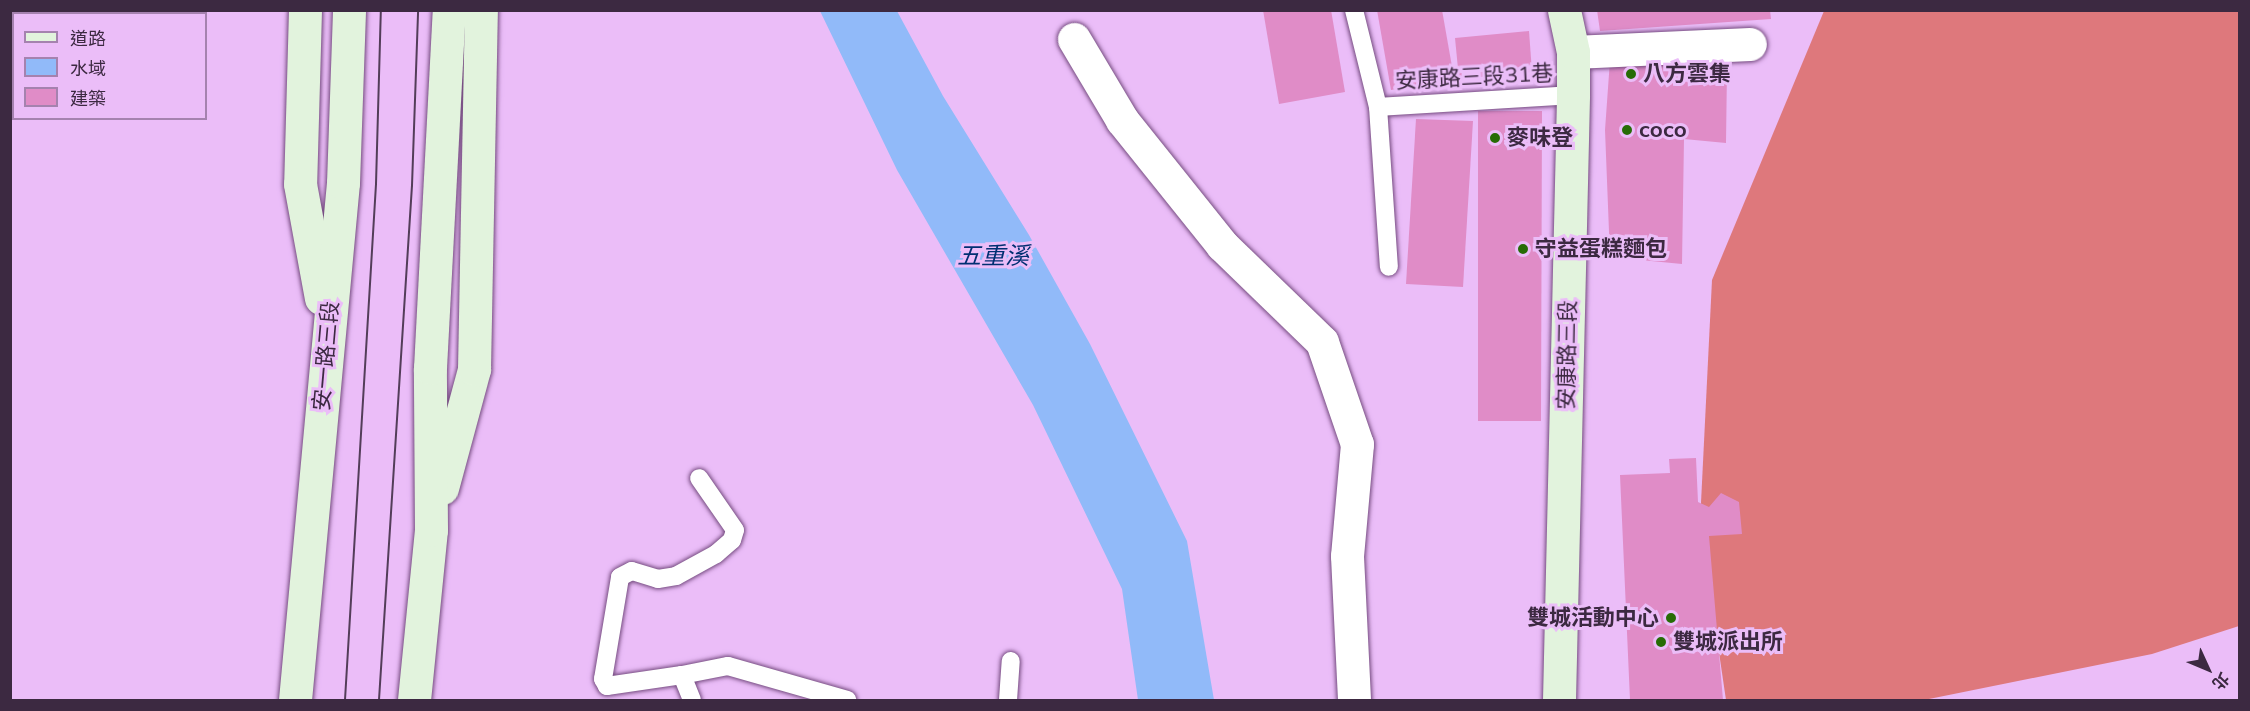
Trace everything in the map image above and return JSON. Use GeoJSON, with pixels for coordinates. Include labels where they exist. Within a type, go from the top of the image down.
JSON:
{"type":"FeatureCollection","features":[{"type":"Feature","properties":{"kind":"street"},"geometry":{"type":"LineString","coordinates":[[305,10],[300,184],[328,334]]}},
{"type":"Feature","properties":{"kind":"street","name":"安一路三段"},"geometry":{"type":"LineString","coordinates":[[295,700],[343,183],[349,10]]}},
{"type":"Feature","properties":{"kind":"street"},"geometry":{"type":"LineString","coordinates":[[414,700],[431,530],[430,368],[449,10]]}},
{"type":"Feature","properties":{"kind":"street"},"geometry":{"type":"LineString","coordinates":[[431,530],[474,369],[481,10]]}},
{"type":"Feature","properties":{"kind":"street","name":"安康路三段"},"geometry":{"type":"LineString","coordinates":[[1559,700],[1573,96],[1573,52],[1564,10]]}},
{"type":"Feature","properties":{"kind":"street"},"geometry":{"type":"LineString","coordinates":[[1074,39],[1122,120],[1222,245],[1322,342],[1357,444],[1347,556],[1354,700]]}},
{"type":"Feature","properties":{"kind":"street"},"geometry":{"type":"LineString","coordinates":[[1573,52],[1750,44]]}},
{"type":"Feature","properties":{"kind":"lane"},"geometry":{"type":"LineString","coordinates":[[1354,10],[1378,107],[1389,267]]}},
{"type":"Feature","properties":{"kind":"lane","name":"安康路三段31巷"},"geometry":{"type":"LineString","coordinates":[[1378,107],[1573,96]]}},
{"type":"Feature","properties":{"kind":"lane"},"geometry":{"type":"LineString","coordinates":[[699,478],[735,530],[732,540],[716,554],[676,576],[658,579],[632,572],[620,577],[603,679],[607,686],[728,666],[847,700]]}},
{"type":"Feature","properties":{"kind":"lane"},"geometry":{"type":"LineString","coordinates":[[1008,700],[1011,662]]}},
{"type":"Feature","properties":{"kind":"lane"},"geometry":{"type":"LineString","coordinates":[[682,675],[692,700]]}},
{"type":"Feature","properties":{"kind":"shaded area"},"geometry":{"type":"Polygon","coordinates":[[[11,10],[185,11],[12,12],[11,25],[11,10]]]}},
{"type":"Feature","properties":{"kind":"shaded area"},"geometry":{"type":"Polygon","coordinates":[[[1824,11],[2239,11],[2239,626],[2152,654],[1924,700],[1726,700],[1700,523],[1712,280],[1824,11]]]}},
{"type":"Feature","properties":{"kind":"water","name":"五重溪"},"geometry":{"type":"Polygon","coordinates":[[[820,11],[897,11],[943,96],[1029,235],[1090,344],[1187,541],[1214,700],[1138,700],[1122,589],[1033,405],[897,170],[820,11]]]}},
{"type":"Feature","properties":{"kind":"building"},"geometry":{"type":"Polygon","coordinates":[[[1263,10],[1331,10],[1345,92],[1279,104],[1263,10]]]}},
{"type":"Feature","properties":{"kind":"building"},"geometry":{"type":"Polygon","coordinates":[[[1377,10],[1442,10],[1454,78],[1391,90],[1377,10]]]}},
{"type":"Feature","properties":{"kind":"building"},"geometry":{"type":"Polygon","coordinates":[[[1597,10],[1770,10],[1771,19],[1600,31],[1597,10]]]}},
{"type":"Feature","properties":{"kind":"building"},"geometry":{"type":"Polygon","coordinates":[[[1529,31],[1532,72],[1459,79],[1455,38],[1529,31]]]}},
{"type":"Feature","properties":{"kind":"building"},"geometry":{"type":"Polygon","coordinates":[[[1610,60],[1727,69],[1726,143],[1684,139],[1682,264],[1610,257],[1605,130],[1610,60]]]}},
{"type":"Feature","properties":{"kind":"building"},"geometry":{"type":"Polygon","coordinates":[[[1478,111],[1542,111],[1541,421],[1478,421],[1478,111]]]}},
{"type":"Feature","properties":{"kind":"building"},"geometry":{"type":"Polygon","coordinates":[[[1416,119],[1473,121],[1463,287],[1406,284],[1416,119]]]}},
{"type":"Feature","properties":{"kind":"building","name":"雙城活動中心"},"geometry":{"type":"Polygon","coordinates":[[[1696,458],[1698,502],[1709,507],[1721,493],[1739,502],[1742,534],[1709,536],[1723,700],[1630,700],[1620,475],[1670,473],[1669,459],[1696,458]]]}},
{"type":"Feature","properties":{"kind":"tram line"},"geometry":{"type":"LineString","coordinates":[[345,700],[376,184],[381,10]]}},
{"type":"Feature","properties":{"kind":"tram line"},"geometry":{"type":"LineString","coordinates":[[379,700],[412,186],[418,10]]}},
{"type":"Feature","properties":{"kind":"place","name":"八方雲集"},"geometry":{"type":"Point","coordinates":[1631,74]}},
{"type":"Feature","properties":{"kind":"place","name":"coco"},"geometry":{"type":"Point","coordinates":[1627,130]}},
{"type":"Feature","properties":{"kind":"place","name":"麥味登"},"geometry":{"type":"Point","coordinates":[1495,138]}},
{"type":"Feature","properties":{"kind":"place","name":"守益蛋糕麵包"},"geometry":{"type":"Point","coordinates":[1523,249]}},
{"type":"Feature","properties":{"kind":"place","name":"雙城活動中心"},"geometry":{"type":"Point","coordinates":[1671,618]}},
{"type":"Feature","properties":{"kind":"place","name":"雙城派出所"},"geometry":{"type":"Point","coordinates":[1661,642]}}]}
